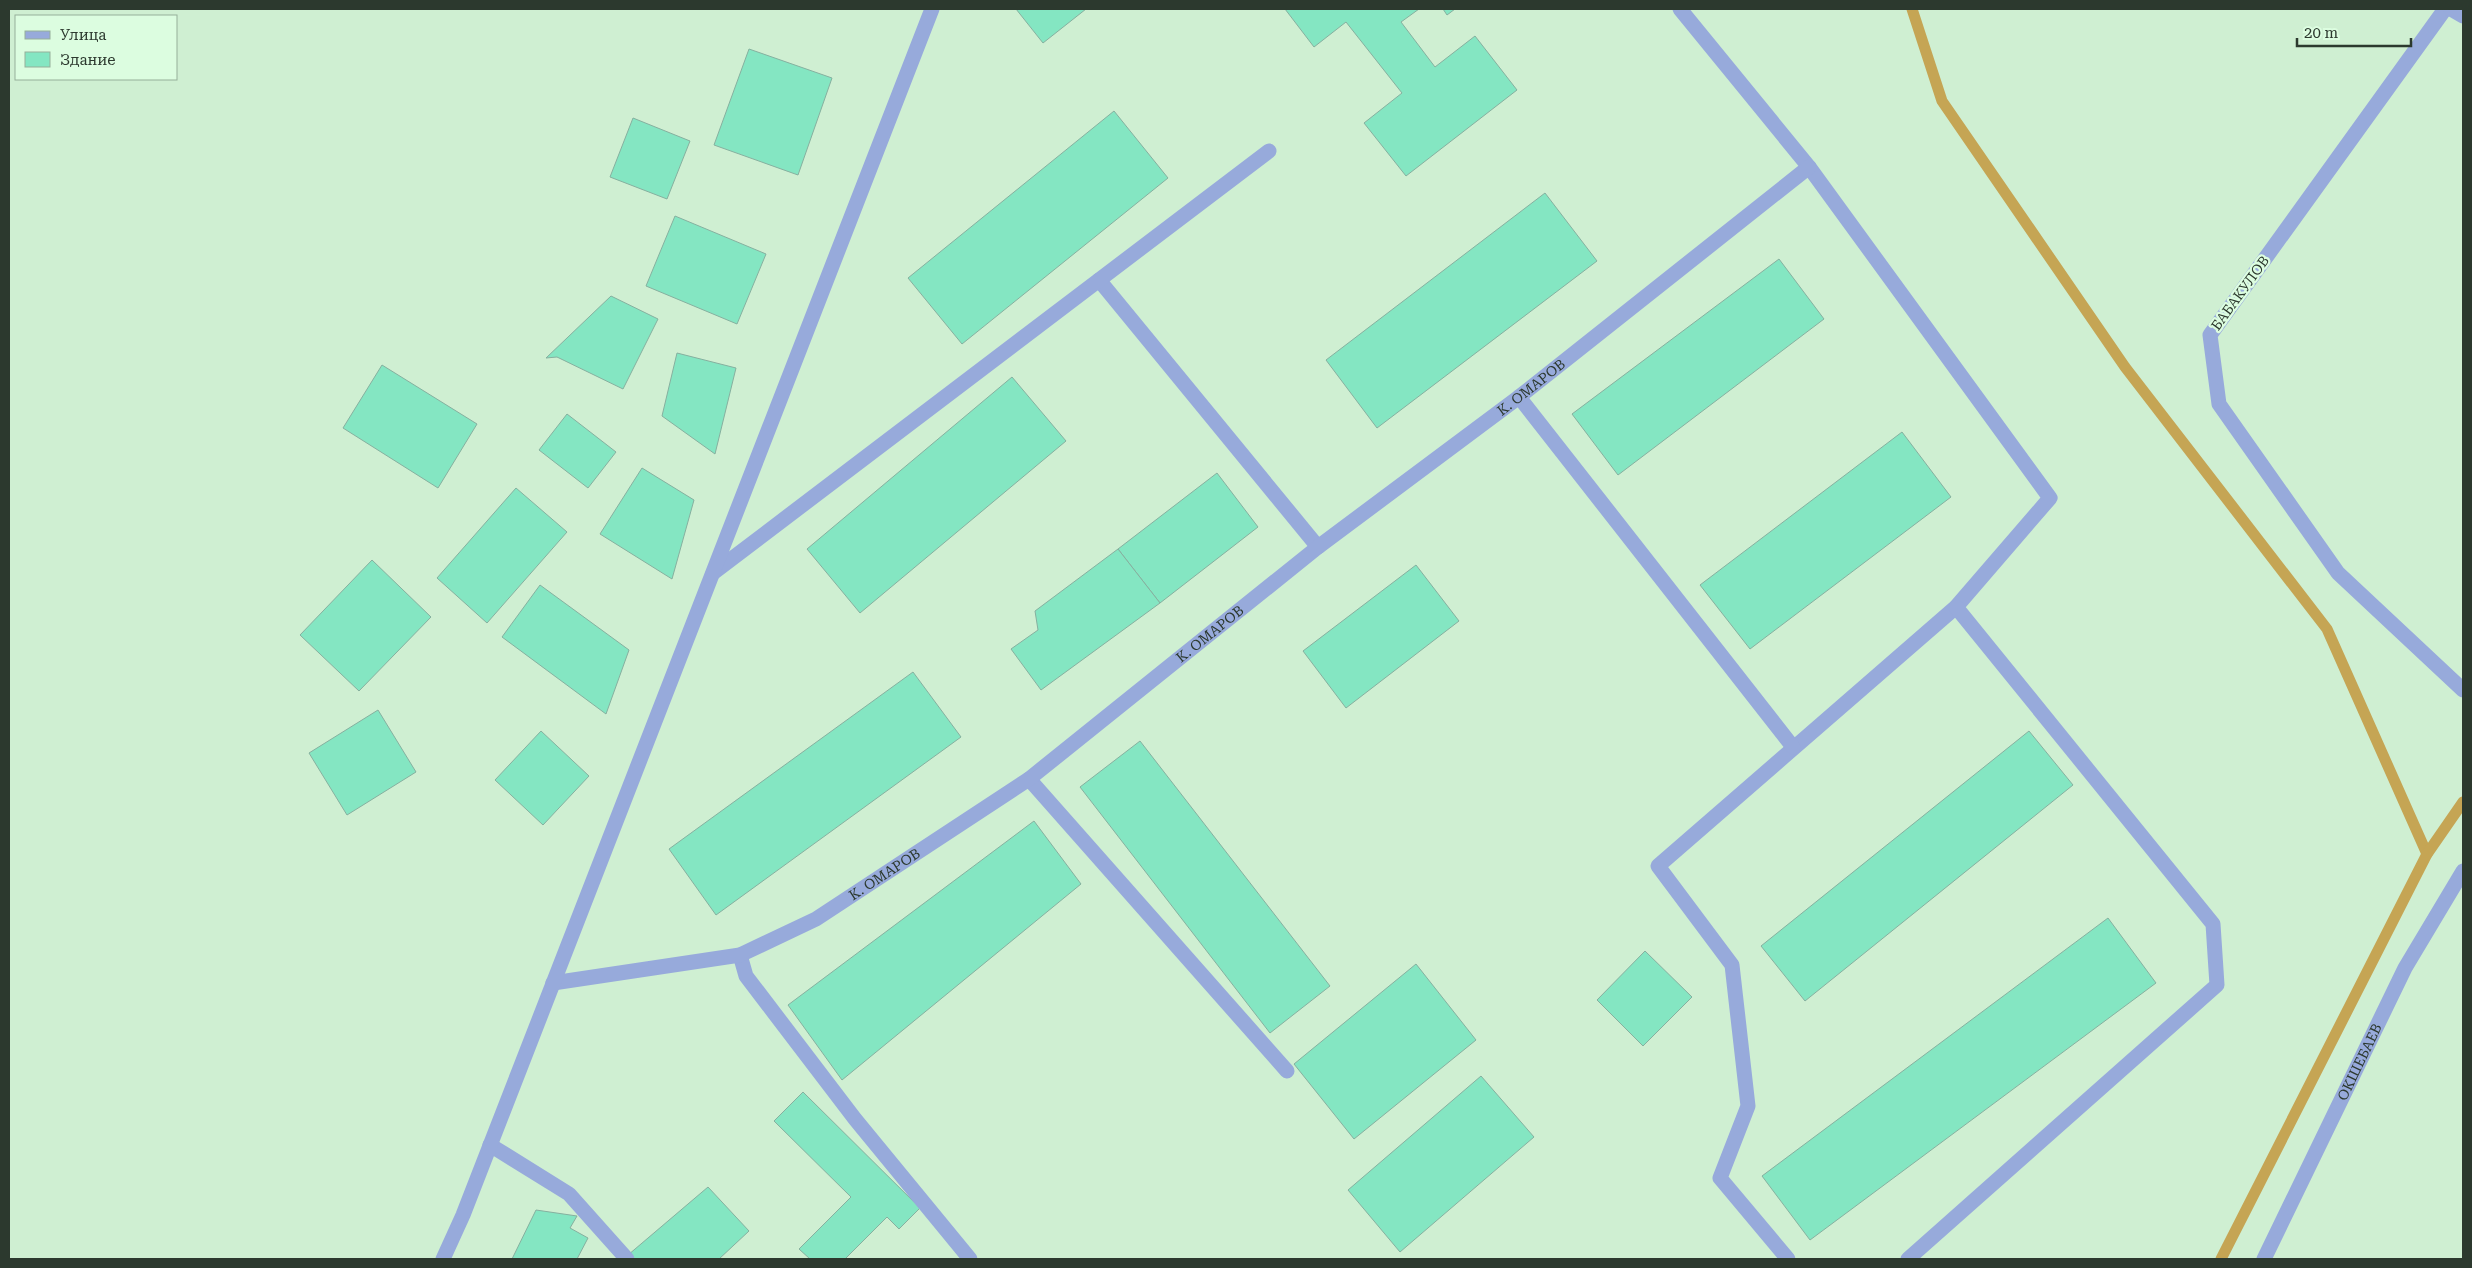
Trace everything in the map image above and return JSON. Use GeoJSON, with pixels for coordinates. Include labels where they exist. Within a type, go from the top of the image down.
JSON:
{"type":"FeatureCollection","features":[{"type":"Feature","properties":{"kind":"street"},"geometry":{"type":"LineString","coordinates":[[442,1259],[490,1145],[932,9]]}},
{"type":"Feature","properties":{"kind":"street"},"geometry":{"type":"LineString","coordinates":[[1680,9],[1810,168],[2050,498],[1956,607],[1658,866],[1732,965],[1748,1106],[1720,1178],[1788,1259]]}},
{"type":"Feature","properties":{"kind":"street","name":"БАБАКУЛОВ"},"geometry":{"type":"LineString","coordinates":[[2444,9],[2210,335],[2219,404],[2332,564],[2345,579],[2463,690]]}},
{"type":"Feature","properties":{"kind":"street"},"geometry":{"type":"LineString","coordinates":[[2452,9],[2463,16]]}},
{"type":"Feature","properties":{"kind":"street"},"geometry":{"type":"LineString","coordinates":[[712,574],[1269,151]]}},
{"type":"Feature","properties":{"kind":"street","name":"К. ОМАРОВ"},"geometry":{"type":"LineString","coordinates":[[553,983],[740,954],[816,918],[1029,779],[1318,547],[1519,397],[1810,168]]}},
{"type":"Feature","properties":{"kind":"street"},"geometry":{"type":"LineString","coordinates":[[1099,280],[1318,547]]}},
{"type":"Feature","properties":{"kind":"street"},"geometry":{"type":"LineString","coordinates":[[1519,397],[1793,747]]}},
{"type":"Feature","properties":{"kind":"street"},"geometry":{"type":"LineString","coordinates":[[1908,1259],[2217,985],[2213,924],[1956,607]]}},
{"type":"Feature","properties":{"kind":"street"},"geometry":{"type":"LineString","coordinates":[[1029,779],[1287,1071]]}},
{"type":"Feature","properties":{"kind":"street","name":"ОКШЕБАЕВ"},"geometry":{"type":"LineString","coordinates":[[2264,1259],[2405,968],[2463,871]]}},
{"type":"Feature","properties":{"kind":"street"},"geometry":{"type":"LineString","coordinates":[[740,954],[746,976],[855,1119],[970,1259]]}},
{"type":"Feature","properties":{"kind":"street"},"geometry":{"type":"LineString","coordinates":[[490,1145],[570,1194],[627,1259]]}},
{"type":"Feature","properties":{"kind":"building"},"geometry":{"type":"Polygon","coordinates":[[[1016,9],[1086,9],[1043,43],[1016,9]]]}},
{"type":"Feature","properties":{"kind":"building"},"geometry":{"type":"Polygon","coordinates":[[[1285,9],[1419,9],[1401,22],[1435,67],[1475,36],[1517,90],[1406,176],[1364,123],[1402,93],[1346,22],[1314,47],[1285,9]]]}},
{"type":"Feature","properties":{"kind":"building"},"geometry":{"type":"Polygon","coordinates":[[[1443,9],[1455,9],[1447,15],[1443,9]]]}},
{"type":"Feature","properties":{"kind":"building"},"geometry":{"type":"Polygon","coordinates":[[[749,49],[832,78],[798,175],[714,145],[749,49]]]}},
{"type":"Feature","properties":{"kind":"building"},"geometry":{"type":"Polygon","coordinates":[[[1114,111],[1168,178],[962,344],[908,278],[1114,111]]]}},
{"type":"Feature","properties":{"kind":"building"},"geometry":{"type":"Polygon","coordinates":[[[633,118],[690,141],[667,199],[610,177],[633,118]]]}},
{"type":"Feature","properties":{"kind":"building"},"geometry":{"type":"Polygon","coordinates":[[[1545,193],[1597,261],[1377,428],[1326,360],[1545,193]]]}},
{"type":"Feature","properties":{"kind":"building"},"geometry":{"type":"Polygon","coordinates":[[[675,216],[766,254],[737,324],[646,286],[675,216]]]}},
{"type":"Feature","properties":{"kind":"building"},"geometry":{"type":"Polygon","coordinates":[[[1779,259],[1824,319],[1618,475],[1572,414],[1779,259]]]}},
{"type":"Feature","properties":{"kind":"building"},"geometry":{"type":"Polygon","coordinates":[[[611,296],[658,319],[623,389],[557,357],[546,358],[611,296]]]}},
{"type":"Feature","properties":{"kind":"building"},"geometry":{"type":"Polygon","coordinates":[[[677,353],[736,368],[715,454],[662,416],[677,353]]]}},
{"type":"Feature","properties":{"kind":"building"},"geometry":{"type":"Polygon","coordinates":[[[382,365],[477,424],[438,488],[343,428],[382,365]]]}},
{"type":"Feature","properties":{"kind":"building"},"geometry":{"type":"Polygon","coordinates":[[[1012,377],[1066,441],[860,613],[807,549],[1012,377]]]}},
{"type":"Feature","properties":{"kind":"building"},"geometry":{"type":"Polygon","coordinates":[[[567,414],[616,452],[588,488],[539,450],[567,414]]]}},
{"type":"Feature","properties":{"kind":"building"},"geometry":{"type":"Polygon","coordinates":[[[1902,432],[1951,497],[1750,649],[1700,585],[1902,432]]]}},
{"type":"Feature","properties":{"kind":"building"},"geometry":{"type":"Polygon","coordinates":[[[642,468],[694,500],[672,579],[600,534],[642,468]]]}},
{"type":"Feature","properties":{"kind":"building"},"geometry":{"type":"Polygon","coordinates":[[[1217,473],[1258,527],[1160,603],[1118,549],[1217,473]]]}},
{"type":"Feature","properties":{"kind":"building"},"geometry":{"type":"Polygon","coordinates":[[[516,488],[567,532],[487,623],[437,578],[516,488]]]}},
{"type":"Feature","properties":{"kind":"building"},"geometry":{"type":"Polygon","coordinates":[[[1118,549],[1160,603],[1041,690],[1011,649],[1038,630],[1035,611],[1118,549]]]}},
{"type":"Feature","properties":{"kind":"building"},"geometry":{"type":"Polygon","coordinates":[[[372,560],[431,617],[359,691],[300,635],[372,560]]]}},
{"type":"Feature","properties":{"kind":"building"},"geometry":{"type":"Polygon","coordinates":[[[1416,565],[1459,621],[1346,708],[1303,651],[1416,565]]]}},
{"type":"Feature","properties":{"kind":"building"},"geometry":{"type":"Polygon","coordinates":[[[540,585],[629,650],[606,714],[502,637],[540,585]]]}},
{"type":"Feature","properties":{"kind":"building"},"geometry":{"type":"Polygon","coordinates":[[[913,672],[961,737],[716,915],[669,849],[913,672]]]}},
{"type":"Feature","properties":{"kind":"building"},"geometry":{"type":"Polygon","coordinates":[[[378,710],[416,772],[347,815],[309,753],[378,710]]]}},
{"type":"Feature","properties":{"kind":"building"},"geometry":{"type":"Polygon","coordinates":[[[541,731],[589,776],[543,825],[495,780],[541,731]]]}},
{"type":"Feature","properties":{"kind":"building"},"geometry":{"type":"Polygon","coordinates":[[[2029,731],[2073,785],[1805,1001],[1761,946],[2029,731]]]}},
{"type":"Feature","properties":{"kind":"building"},"geometry":{"type":"Polygon","coordinates":[[[1140,741],[1330,986],[1270,1033],[1080,787],[1140,741]]]}},
{"type":"Feature","properties":{"kind":"building"},"geometry":{"type":"Polygon","coordinates":[[[1034,821],[1081,884],[842,1080],[788,1005],[1034,821]]]}},
{"type":"Feature","properties":{"kind":"building"},"geometry":{"type":"Polygon","coordinates":[[[2108,918],[2156,983],[1810,1240],[1762,1176],[2108,918]]]}},
{"type":"Feature","properties":{"kind":"building"},"geometry":{"type":"Polygon","coordinates":[[[1645,951],[1692,997],[1643,1046],[1597,1000],[1645,951]]]}},
{"type":"Feature","properties":{"kind":"building"},"geometry":{"type":"Polygon","coordinates":[[[1416,964],[1476,1040],[1354,1139],[1294,1064],[1416,964]]]}},
{"type":"Feature","properties":{"kind":"building"},"geometry":{"type":"Polygon","coordinates":[[[1481,1076],[1534,1137],[1400,1252],[1348,1190],[1481,1076]]]}},
{"type":"Feature","properties":{"kind":"building"},"geometry":{"type":"Polygon","coordinates":[[[803,1092],[920,1208],[899,1229],[887,1217],[845,1259],[810,1259],[799,1249],[851,1197],[774,1121],[803,1092]]]}},
{"type":"Feature","properties":{"kind":"building"},"geometry":{"type":"Polygon","coordinates":[[[708,1187],[749,1231],[719,1259],[633,1259],[628,1255],[708,1187]]]}},
{"type":"Feature","properties":{"kind":"building"},"geometry":{"type":"Polygon","coordinates":[[[536,1210],[577,1216],[570,1228],[588,1238],[577,1259],[512,1259],[536,1210]]]}},
{"type":"Feature","properties":{"kind":"waterway"},"geometry":{"type":"LineString","coordinates":[[1912,9],[1942,101],[2125,367],[2327,629],[2427,854]]}},
{"type":"Feature","properties":{"kind":"waterway"},"geometry":{"type":"LineString","coordinates":[[2221,1259],[2427,854],[2463,802]]}}]}
